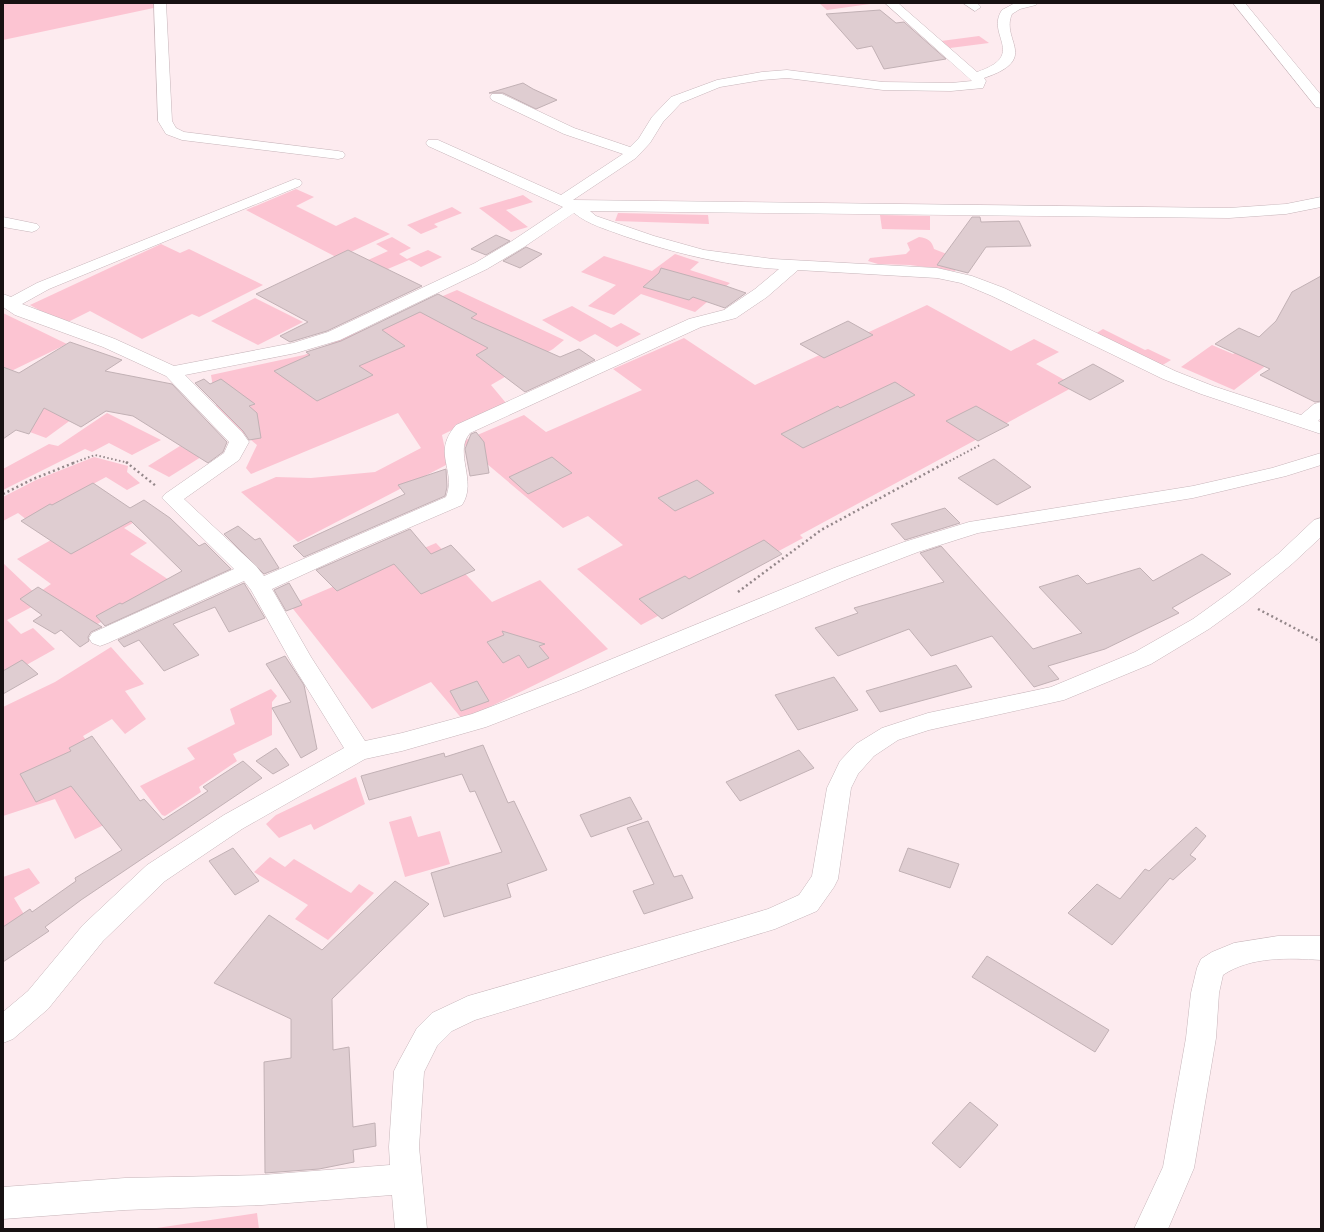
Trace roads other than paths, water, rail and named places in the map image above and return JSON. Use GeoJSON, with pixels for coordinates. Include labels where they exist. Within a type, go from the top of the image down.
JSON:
{"type":"FeatureCollection","features":[{"type":"Feature","properties":{"kind":"lane"},"geometry":{"type":"LineString","coordinates":[[160,3],[165,121],[168,129],[172,133],[182,136],[338,155]]}},
{"type":"Feature","properties":{"kind":"lane"},"geometry":{"type":"LineString","coordinates":[[172,372],[296,348],[334,336],[423,295],[481,266],[518,244],[633,153],[645,140],[657,120],[676,100],[717,84],[762,76],[787,74],[883,86],[951,87],[978,85],[979,81],[975,77],[891,3]]}},
{"type":"Feature","properties":{"kind":"lane"},"geometry":{"type":"LineString","coordinates":[[1239,3],[1321,104]]}},
{"type":"Feature","properties":{"kind":"lane"},"geometry":{"type":"LineString","coordinates":[[975,77],[994,71],[1004,63],[1010,51],[1002,22],[1003,16],[1006,12],[1025,4]]}},
{"type":"Feature","properties":{"kind":"lane"},"geometry":{"type":"LineString","coordinates":[[497,97],[569,131],[633,153]]}},
{"type":"Feature","properties":{"kind":"lane"},"geometry":{"type":"LineString","coordinates":[[433,143],[568,203],[592,219],[691,252],[721,258],[794,265],[924,272],[949,274],[966,278],[1169,375],[1207,390],[1313,425],[1321,408]]}},
{"type":"Feature","properties":{"kind":"lane"},"geometry":{"type":"LineString","coordinates":[[7,302],[42,286],[295,183]]}},
{"type":"Feature","properties":{"kind":"lane"},"geometry":{"type":"LineString","coordinates":[[568,203],[1228,213],[1286,210],[1321,202]]}},
{"type":"Feature","properties":{"kind":"lane"},"geometry":{"type":"LineString","coordinates":[[3,222],[32,227]]}},
{"type":"Feature","properties":{"kind":"lane"},"geometry":{"type":"LineString","coordinates":[[100,638],[254,579],[341,549],[455,501],[461,489],[455,460],[454,442],[458,433],[695,323],[730,314],[761,293],[794,265]]}},
{"type":"Feature","properties":{"kind":"lane"},"geometry":{"type":"LineString","coordinates":[[7,302],[21,311],[109,343],[172,372],[239,442],[232,456],[172,498],[254,579],[302,661],[359,750]]}},
{"type":"Feature","properties":{"kind":"lane"},"geometry":{"type":"LineString","coordinates":[[3,1030],[38,1000],[93,932],[156,873],[233,822],[359,750],[402,742],[478,721],[842,573],[956,533],[976,527],[1214,488],[1282,471],[1321,459]]}},
{"type":"Feature","properties":{"kind":"lane"},"geometry":{"type":"LineString","coordinates":[[411,1229],[404,1147],[409,1071],[427,1037],[442,1022],[468,1009],[721,935],[775,918],[808,903],[825,878],[839,788],[849,768],[865,750],[890,734],[928,722],[1056,694],[1143,658],[1201,624],[1237,598],[1285,559],[1321,525]]}},
{"type":"Feature","properties":{"kind":"lane"},"geometry":{"type":"LineString","coordinates":[[1150,1229],[1178,1168],[1201,1038],[1205,993],[1210,968],[1227,956],[1262,950],[1302,947],[1321,948]]}},
{"type":"Feature","properties":{"kind":"lane"},"geometry":{"type":"LineString","coordinates":[[3,1203],[125,1194],[262,1190],[406,1179]]}}]}
